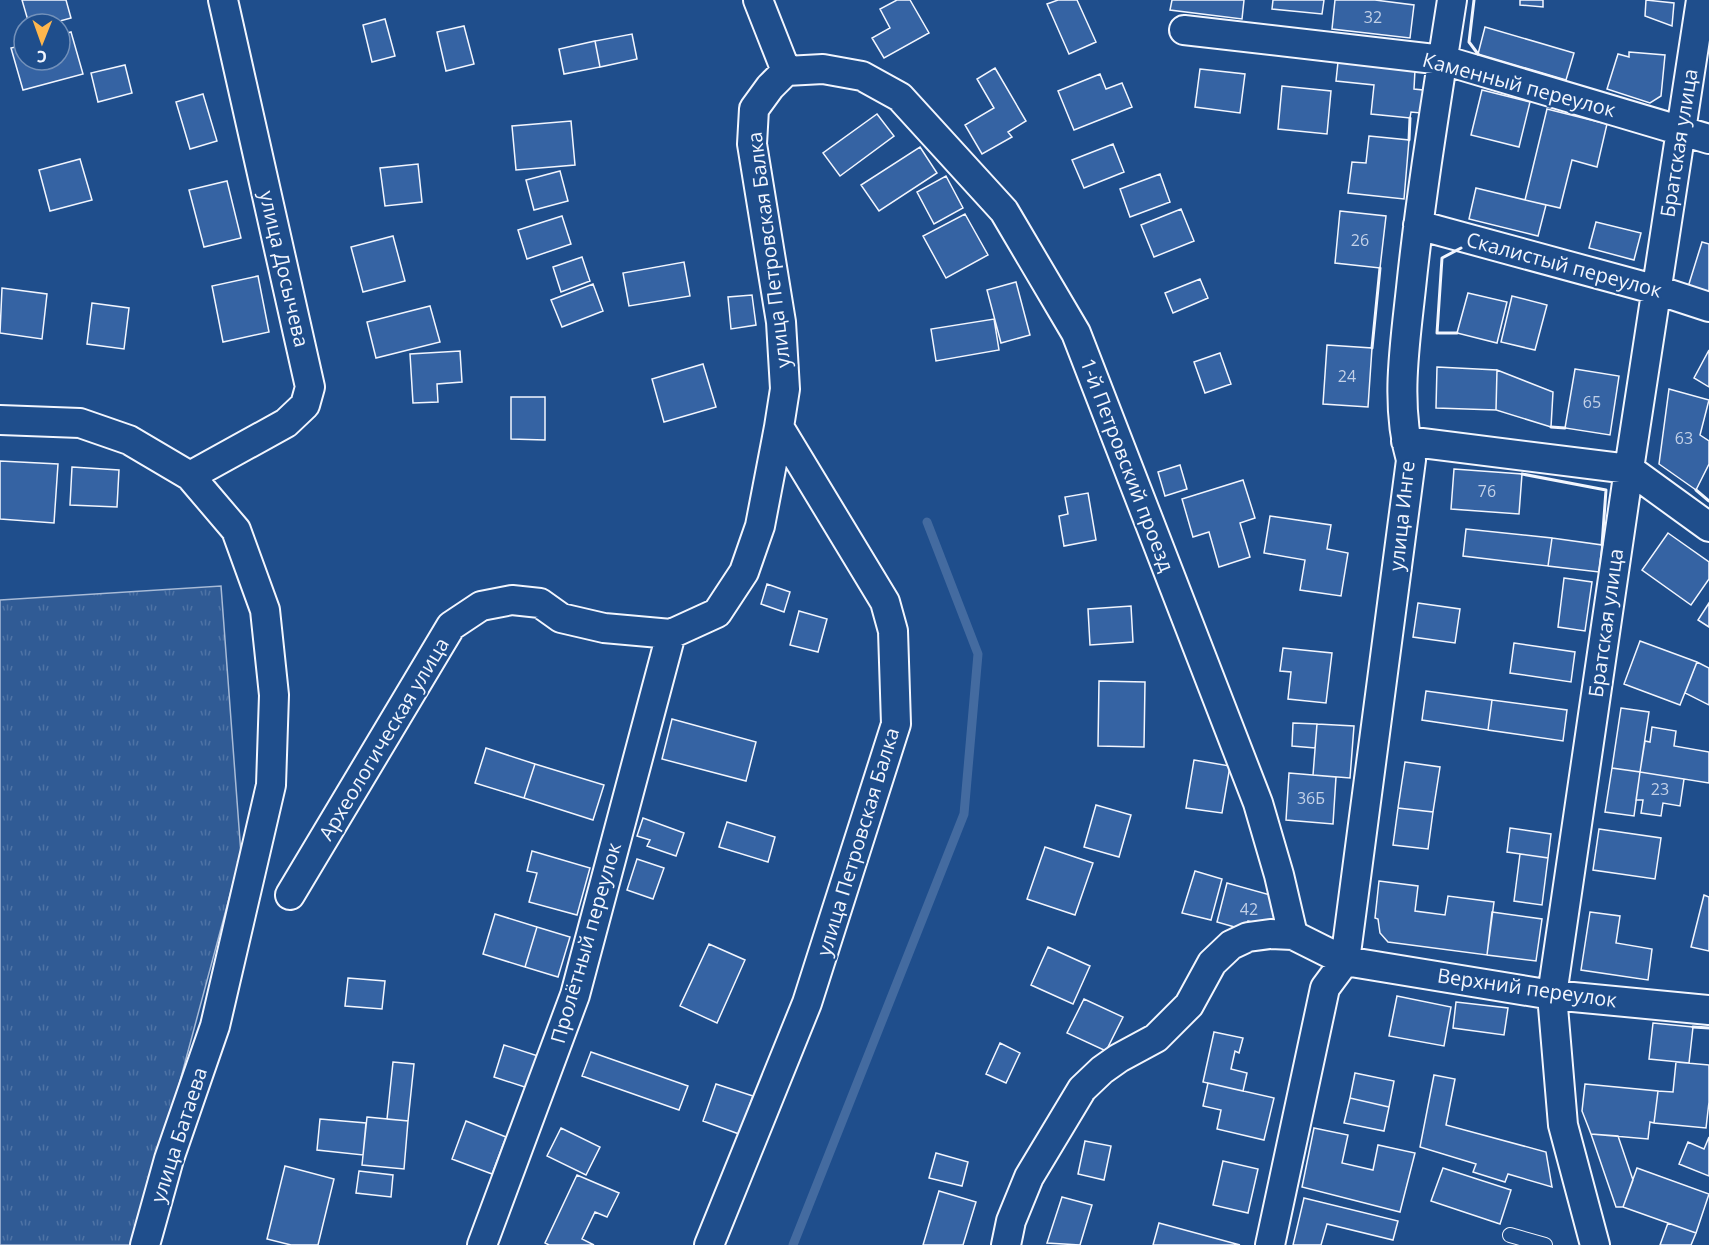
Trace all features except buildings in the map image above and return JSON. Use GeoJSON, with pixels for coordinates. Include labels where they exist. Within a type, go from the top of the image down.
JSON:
{"type":"FeatureCollection","features":[{"type":"Feature","properties":{"kind":"street","name":"улица Досычева"},"geometry":{"type":"LineString","coordinates":[[189,476],[286,423],[305,405],[310,387],[223,0]]}},
{"type":"Feature","properties":{"kind":"street"},"geometry":{"type":"LineString","coordinates":[[758,0],[786,71]]}},
{"type":"Feature","properties":{"kind":"street","name":"улица Инге"},"geometry":{"type":"LineString","coordinates":[[1345,960],[1411,460],[1406,441],[1403,409],[1405,349],[1418,225],[1452,0]]}},
{"type":"Feature","properties":{"kind":"street","name":"Братская улица"},"geometry":{"type":"LineString","coordinates":[[1596,1245],[1563,1125],[1552,995],[1701,0]]}},
{"type":"Feature","properties":{"kind":"street","name":"Каменный переулок"},"geometry":{"type":"LineString","coordinates":[[1184,30],[1443,60],[1709,139]]}},
{"type":"Feature","properties":{"kind":"street","name":"1-й Петровский проезд"},"geometry":{"type":"LineString","coordinates":[[786,71],[823,69],[862,76],[900,97],[1004,211],[1076,333],[1258,802],[1280,875],[1293,934]]}},
{"type":"Feature","properties":{"kind":"street","name":"улица Петровская Балка"},"geometry":{"type":"LineString","coordinates":[[709,1245],[807,1003],[896,724],[893,631],[885,603],[779,427],[784,389],[781,322],[752,144],[754,109],[770,87],[786,71]]}},
{"type":"Feature","properties":{"kind":"street","name":"Скалистый переулок"},"geometry":{"type":"LineString","coordinates":[[1418,225],[1657,290],[1709,307]]}},
{"type":"Feature","properties":{"kind":"street"},"geometry":{"type":"LineString","coordinates":[[0,420],[80,423],[129,440],[189,476]]}},
{"type":"Feature","properties":{"kind":"street","name":"Археологическая улица"},"geometry":{"type":"LineString","coordinates":[[290,895],[451,626],[481,606],[512,600],[540,603],[561,618],[604,628],[670,634],[717,613],[744,572],[760,526],[779,427]]}},
{"type":"Feature","properties":{"kind":"street"},"geometry":{"type":"LineString","coordinates":[[1406,441],[1629,469],[1709,527]]}},
{"type":"Feature","properties":{"kind":"street","name":"улица Батаева"},"geometry":{"type":"LineString","coordinates":[[145,1245],[170,1159],[215,1026],[271,785],[274,695],[265,610],[236,530],[189,476]]}},
{"type":"Feature","properties":{"kind":"street","name":"Пролётный переулок"},"geometry":{"type":"LineString","coordinates":[[482,1245],[575,994],[670,634]]}},
{"type":"Feature","properties":{"kind":"street"},"geometry":{"type":"LineString","coordinates":[[1006,1245],[1011,1221],[1029,1177],[1082,1089],[1119,1058],[1156,1038],[1189,1005],[1212,963],[1231,945],[1248,937],[1293,934],[1345,960],[1325,988],[1270,1245]]}},
{"type":"Feature","properties":{"kind":"street","name":"Верхний переулок"},"geometry":{"type":"LineString","coordinates":[[1345,960],[1552,995],[1709,1010]]}},
{"type":"Feature","properties":{"kind":"lane"},"geometry":{"type":"LineString","coordinates":[[1510,1235],[1545,1245]]}},
{"type":"Feature","properties":{"kind":"green space"},"geometry":{"type":"Polygon","coordinates":[[[221,586],[241,854],[136,1245],[0,1245],[0,600],[221,586]]]}},
{"type":"Feature","properties":{"kind":"waterway"},"geometry":{"type":"LineString","coordinates":[[793,1245],[964,814],[978,654],[927,522]]}},
{"type":"Feature","properties":{"kind":"wall"},"geometry":{"type":"LineString","coordinates":[[1474,0],[1469,42],[1478,54]]}},
{"type":"Feature","properties":{"kind":"wall"},"geometry":{"type":"LineString","coordinates":[[1409,140],[1410,118]]}},
{"type":"Feature","properties":{"kind":"wall"},"geometry":{"type":"LineString","coordinates":[[1457,333],[1437,333],[1442,258],[1461,248]]}},
{"type":"Feature","properties":{"kind":"wall"},"geometry":{"type":"LineString","coordinates":[[1372,348],[1380,268]]}},
{"type":"Feature","properties":{"kind":"wall"},"geometry":{"type":"LineString","coordinates":[[1551,427],[1565,428]]}},
{"type":"Feature","properties":{"kind":"wall"},"geometry":{"type":"LineString","coordinates":[[1522,474],[1606,490],[1602,545]]}},
{"type":"Feature","properties":{"kind":"wall"},"geometry":{"type":"LineString","coordinates":[[1696,490],[1709,501]]}},
{"type":"Feature","properties":{"kind":"wall"},"geometry":{"type":"LineString","coordinates":[[1693,1027],[1709,1028]]}}]}
